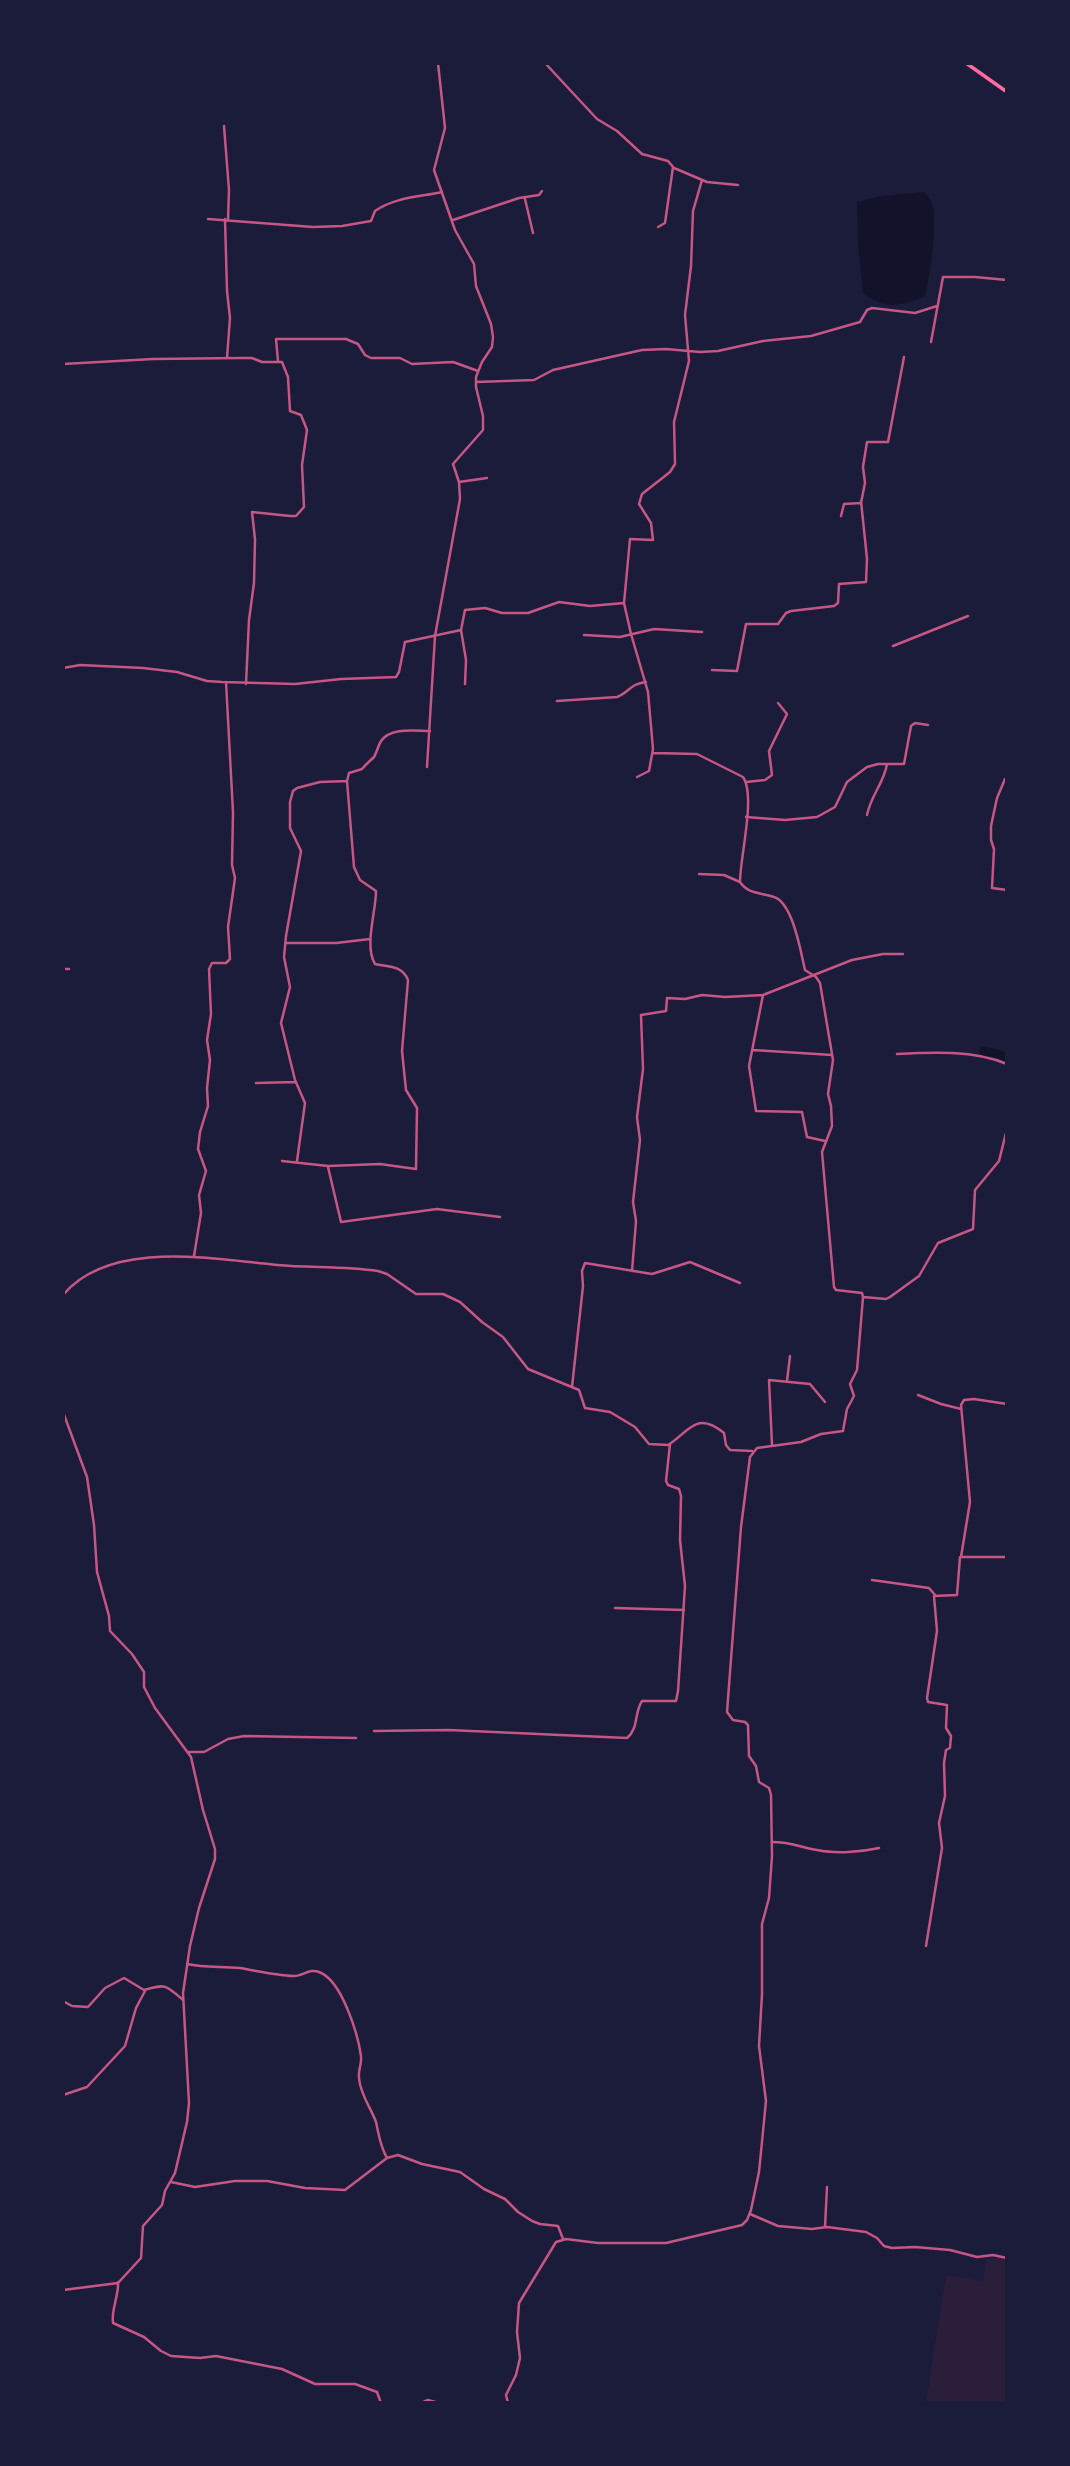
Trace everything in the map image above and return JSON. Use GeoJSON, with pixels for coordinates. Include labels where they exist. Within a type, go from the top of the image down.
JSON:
{"type":"FeatureCollection","features":[{"type":"Feature","properties":{"kind":"main road"},"geometry":{"type":"LineString","coordinates":[[966,63],[1007,92]]}},
{"type":"Feature","properties":{"kind":"street"},"geometry":{"type":"LineString","coordinates":[[427,767],[435,637],[460,499],[459,482],[453,464],[484,426],[475,382],[492,347],[493,330],[477,292],[474,264],[455,230],[434,170],[445,128],[438,63]]}},
{"type":"Feature","properties":{"kind":"street"},"geometry":{"type":"LineString","coordinates":[[545,63],[601,122],[617,131],[642,154],[668,161],[673,167],[714,184],[738,185]]}},
{"type":"Feature","properties":{"kind":"street"},"geometry":{"type":"LineString","coordinates":[[224,126],[229,190],[227,291],[230,318],[227,359]]}},
{"type":"Feature","properties":{"kind":"street"},"geometry":{"type":"LineString","coordinates":[[658,227],[665,223],[673,167]]}},
{"type":"Feature","properties":{"kind":"street"},"geometry":{"type":"LineString","coordinates":[[636,777],[649,771],[653,753],[646,682],[624,603],[630,539],[653,540],[651,523],[640,508],[640,499],[646,490],[670,472],[675,464],[674,422],[687,373],[689,351],[685,315],[693,211],[702,180]]}},
{"type":"Feature","properties":{"kind":"street"},"geometry":{"type":"LineString","coordinates":[[208,219],[313,227],[358,224],[372,221],[375,211],[387,204],[442,191]]}},
{"type":"Feature","properties":{"kind":"street"},"geometry":{"type":"LineString","coordinates":[[452,220],[539,195],[542,191]]}},
{"type":"Feature","properties":{"kind":"street"},"geometry":{"type":"LineString","coordinates":[[525,197],[533,233]]}},
{"type":"Feature","properties":{"kind":"street"},"geometry":{"type":"LineString","coordinates":[[931,342],[943,277],[1007,280]]}},
{"type":"Feature","properties":{"kind":"street"},"geometry":{"type":"LineString","coordinates":[[475,382],[534,380],[553,370],[642,350],[718,351],[763,341],[811,336],[860,322],[867,310],[872,308],[915,313],[937,306]]}},
{"type":"Feature","properties":{"kind":"street"},"geometry":{"type":"LineString","coordinates":[[279,362],[276,340],[346,339],[358,344],[365,355],[371,358],[400,358],[412,364],[453,362],[478,372]]}},
{"type":"Feature","properties":{"kind":"street"},"geometry":{"type":"LineString","coordinates":[[712,670],[737,671],[746,624],[778,624],[786,613],[791,611],[834,606],[838,603],[839,583],[866,583],[867,559],[861,501],[865,483],[863,467],[867,442],[888,442],[904,357]]}},
{"type":"Feature","properties":{"kind":"street"},"geometry":{"type":"LineString","coordinates":[[63,364],[153,359],[253,358],[262,362],[282,362],[288,377],[290,411],[300,415],[307,430],[302,465],[304,507],[296,516],[251,512],[255,538],[254,583],[248,620],[246,683]]}},
{"type":"Feature","properties":{"kind":"street"},"geometry":{"type":"LineString","coordinates":[[459,482],[487,478]]}},
{"type":"Feature","properties":{"kind":"street"},"geometry":{"type":"LineString","coordinates":[[841,516],[844,505],[858,505],[861,501]]}},
{"type":"Feature","properties":{"kind":"street"},"geometry":{"type":"LineString","coordinates":[[465,684],[466,660],[461,630],[463,611],[485,608],[502,613],[528,613],[559,602],[590,606],[624,603]]}},
{"type":"Feature","properties":{"kind":"street"},"geometry":{"type":"LineString","coordinates":[[893,646],[968,616]]}},
{"type":"Feature","properties":{"kind":"street"},"geometry":{"type":"LineString","coordinates":[[584,635],[620,637],[644,630],[668,628],[702,632]]}},
{"type":"Feature","properties":{"kind":"street"},"geometry":{"type":"LineString","coordinates":[[63,668],[80,665],[143,668],[177,672],[207,681],[246,683],[295,684],[341,678],[396,677],[405,642],[461,630]]}},
{"type":"Feature","properties":{"kind":"street"},"geometry":{"type":"LineString","coordinates":[[194,1256],[201,1213],[200,1195],[206,1171],[198,1149],[208,1106],[207,1080],[210,1060],[207,1040],[211,1014],[209,969],[212,963],[226,963],[230,959],[228,927],[235,883],[226,682]]}},
{"type":"Feature","properties":{"kind":"street"},"geometry":{"type":"LineString","coordinates":[[557,701],[586,701],[621,696],[634,684],[646,682]]}},
{"type":"Feature","properties":{"kind":"street"},"geometry":{"type":"LineString","coordinates":[[746,782],[765,780],[772,775],[768,751],[787,714],[778,703]]}},
{"type":"Feature","properties":{"kind":"street"},"geometry":{"type":"LineString","coordinates":[[746,817],[785,820],[822,816],[839,802],[847,782],[867,767],[905,763],[912,724],[928,725]]}},
{"type":"Feature","properties":{"kind":"street"},"geometry":{"type":"LineString","coordinates":[[282,1161],[328,1167],[365,1164],[416,1168],[417,1108],[407,1090],[402,1051],[408,980],[399,968],[375,964],[370,952],[376,894],[375,889],[360,880],[354,867],[347,780],[349,773],[362,769],[367,761],[373,758],[381,741],[388,734],[430,731]]}},
{"type":"Feature","properties":{"kind":"street"},"geometry":{"type":"LineString","coordinates":[[653,753],[697,754],[743,777],[746,782],[746,817],[740,882]]}},
{"type":"Feature","properties":{"kind":"street"},"geometry":{"type":"LineString","coordinates":[[867,815],[871,799],[884,777],[887,764]]}},
{"type":"Feature","properties":{"kind":"street"},"geometry":{"type":"LineString","coordinates":[[1005,779],[995,806],[990,840],[994,849],[992,888],[1007,890]]}},
{"type":"Feature","properties":{"kind":"street"},"geometry":{"type":"LineString","coordinates":[[297,1162],[305,1103],[281,1030],[281,1017],[290,983],[285,964],[285,943],[301,851],[290,828],[292,795],[297,788],[307,785],[330,780],[347,780]]}},
{"type":"Feature","properties":{"kind":"street"},"geometry":{"type":"LineString","coordinates":[[63,1296],[77,1282],[114,1263],[129,1260],[194,1256],[279,1265],[369,1270],[387,1274],[416,1294],[443,1294],[460,1302],[481,1322],[503,1337],[528,1369],[572,1387],[580,1392],[581,1404],[585,1408],[610,1412],[635,1427],[649,1444],[665,1446],[688,1427],[708,1424],[724,1433],[726,1446],[730,1450],[752,1451],[843,1431],[847,1409],[853,1396],[850,1384],[857,1370],[863,1297],[862,1293],[834,1289],[822,1152],[832,1126],[828,1094],[832,1055],[821,987],[815,976],[805,971],[795,928],[776,897],[747,890],[740,882],[724,875],[699,874]]}},
{"type":"Feature","properties":{"kind":"street"},"geometry":{"type":"LineString","coordinates":[[285,943],[336,943],[370,939]]}},
{"type":"Feature","properties":{"kind":"street"},"geometry":{"type":"LineString","coordinates":[[632,1271],[636,1221],[634,1202],[640,1140],[637,1109],[643,1069],[641,1015],[666,1011],[667,998],[763,995],[852,960],[903,954]]}},
{"type":"Feature","properties":{"kind":"street"},"geometry":{"type":"LineString","coordinates":[[63,969],[69,969]]}},
{"type":"Feature","properties":{"kind":"street"},"geometry":{"type":"LineString","coordinates":[[763,995],[749,1066],[756,1111],[802,1112],[807,1137],[825,1141]]}},
{"type":"Feature","properties":{"kind":"street"},"geometry":{"type":"LineString","coordinates":[[752,1049],[832,1055]]}},
{"type":"Feature","properties":{"kind":"street"},"geometry":{"type":"LineString","coordinates":[[897,1054],[936,1052],[992,1059],[1007,1064]]}},
{"type":"Feature","properties":{"kind":"street"},"geometry":{"type":"LineString","coordinates":[[256,1083],[296,1082]]}},
{"type":"Feature","properties":{"kind":"street"},"geometry":{"type":"LineString","coordinates":[[863,1297],[890,1297],[919,1276],[937,1243],[973,1229],[975,1189],[999,1161],[1007,1129]]}},
{"type":"Feature","properties":{"kind":"street"},"geometry":{"type":"LineString","coordinates":[[328,1167],[341,1222],[437,1209],[500,1217]]}},
{"type":"Feature","properties":{"kind":"street"},"geometry":{"type":"LineString","coordinates":[[572,1387],[583,1294],[582,1266],[586,1263],[656,1273],[690,1262],[740,1283]]}},
{"type":"Feature","properties":{"kind":"street"},"geometry":{"type":"LineString","coordinates":[[787,1381],[790,1356]]}},
{"type":"Feature","properties":{"kind":"street"},"geometry":{"type":"LineString","coordinates":[[772,1445],[769,1380],[810,1384],[825,1402]]}},
{"type":"Feature","properties":{"kind":"street"},"geometry":{"type":"LineString","coordinates":[[918,1395],[961,1409]]}},
{"type":"Feature","properties":{"kind":"street"},"geometry":{"type":"LineString","coordinates":[[872,1580],[929,1588],[935,1595],[957,1595],[958,1560],[961,1557],[968,1520],[970,1493],[961,1409],[963,1401],[1007,1404]]}},
{"type":"Feature","properties":{"kind":"street"},"geometry":{"type":"LineString","coordinates":[[63,1412],[87,1477],[97,1572],[109,1616],[110,1631],[130,1651],[144,1672],[144,1687],[155,1708],[194,1763],[203,1810],[216,1855],[199,1908],[187,1964],[183,2000],[189,2108],[175,2173],[165,2191],[160,2209],[143,2226],[141,2258],[118,2283],[63,2290]]}},
{"type":"Feature","properties":{"kind":"street"},"geometry":{"type":"LineString","coordinates":[[374,1731],[459,1730],[627,1738],[634,1730],[642,1701],[677,1699],[685,1586],[680,1539],[681,1496],[678,1489],[668,1485],[666,1481],[670,1444]]}},
{"type":"Feature","properties":{"kind":"street"},"geometry":{"type":"LineString","coordinates":[[508,2403],[506,2395],[520,2364],[517,2322],[519,2303],[552,2247],[563,2239],[598,2243],[666,2243],[742,2225],[750,2214],[759,2172],[766,2101],[766,2086],[759,2053],[761,1924],[769,1898],[771,1795],[769,1788],[759,1782],[756,1766],[749,1756],[748,1725],[733,1720],[727,1712],[741,1527],[752,1451]]}},
{"type":"Feature","properties":{"kind":"street"},"geometry":{"type":"LineString","coordinates":[[961,1557],[1007,1557]]}},
{"type":"Feature","properties":{"kind":"street"},"geometry":{"type":"LineString","coordinates":[[926,1946],[942,1848],[939,1823],[945,1796],[944,1763],[946,1750],[950,1748],[952,1741],[946,1728],[947,1705],[928,1702],[927,1698],[937,1631],[933,1603],[935,1595]]}},
{"type":"Feature","properties":{"kind":"street"},"geometry":{"type":"LineString","coordinates":[[615,1608],[684,1610]]}},
{"type":"Feature","properties":{"kind":"street"},"geometry":{"type":"LineString","coordinates":[[188,1752],[204,1752],[228,1739],[244,1736],[356,1738]]}},
{"type":"Feature","properties":{"kind":"street"},"geometry":{"type":"LineString","coordinates":[[772,1842],[796,1843],[816,1850],[879,1848]]}},
{"type":"Feature","properties":{"kind":"street"},"geometry":{"type":"LineString","coordinates":[[187,1964],[293,1976],[312,1970],[326,1975],[348,2009],[362,2061],[358,2076],[361,2088],[369,2112],[375,2120],[379,2143],[387,2158]]}},
{"type":"Feature","properties":{"kind":"street"},"geometry":{"type":"LineString","coordinates":[[63,2001],[72,2006],[88,2007],[105,1988],[122,1978],[146,1990]]}},
{"type":"Feature","properties":{"kind":"street"},"geometry":{"type":"LineString","coordinates":[[63,2095],[87,2087],[124,2046],[136,2008],[146,1990],[156,1985],[166,1985],[183,2000]]}},
{"type":"Feature","properties":{"kind":"street"},"geometry":{"type":"LineString","coordinates":[[171,2182],[195,2188],[235,2181],[267,2181],[339,2191],[352,2187],[387,2158],[398,2155],[422,2164],[460,2172],[484,2189],[505,2199],[532,2221],[558,2226],[563,2239]]}},
{"type":"Feature","properties":{"kind":"street"},"geometry":{"type":"LineString","coordinates":[[825,2227],[827,2187]]}},
{"type":"Feature","properties":{"kind":"street"},"geometry":{"type":"LineString","coordinates":[[750,2214],[778,2226],[812,2229],[825,2227],[866,2232],[884,2246],[892,2248],[950,2250],[977,2257],[993,2255],[1007,2258]]}},
{"type":"Feature","properties":{"kind":"street"},"geometry":{"type":"LineString","coordinates":[[118,2283],[113,2323],[144,2337],[169,2356],[216,2356],[282,2369],[315,2385],[363,2385],[377,2392],[381,2403]]}},
{"type":"Feature","properties":{"kind":"street"},"geometry":{"type":"LineString","coordinates":[[421,2403],[428,2400],[439,2403]]}},
{"type":"Feature","properties":{"kind":"shaded area"},"geometry":{"type":"Polygon","coordinates":[[[924,192],[931,201],[934,220],[925,296],[901,304],[878,302],[863,293],[857,202],[882,196],[924,192]]]}},
{"type":"Feature","properties":{"kind":"shaded area"},"geometry":{"type":"Polygon","coordinates":[[[987,2259],[1007,2260],[1007,2403],[926,2403],[946,2275],[983,2281],[987,2259]]]}},
{"type":"Feature","properties":{"kind":"waterway"},"geometry":{"type":"LineString","coordinates":[[983,1051],[1007,1058]]}}]}
